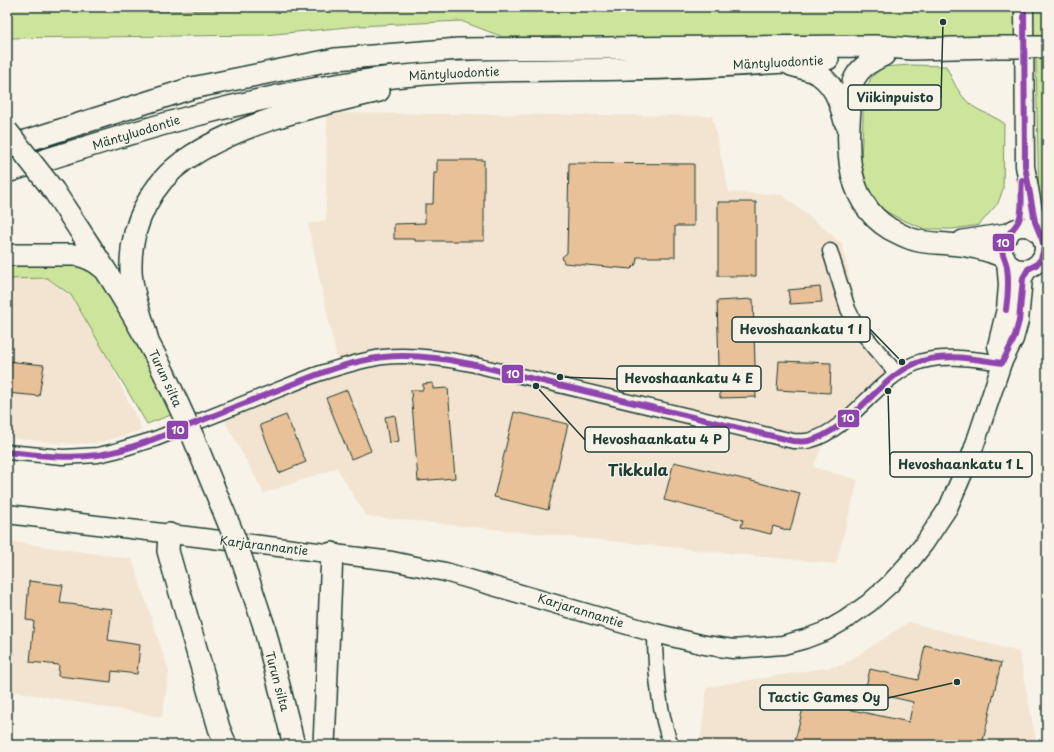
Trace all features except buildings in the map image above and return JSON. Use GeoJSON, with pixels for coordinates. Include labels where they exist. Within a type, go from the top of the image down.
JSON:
{"type":"FeatureCollection","features":[{"type":"Feature","properties":{"kind":"highway","name":"Mäntyluodontie"},"geometry":{"type":"LineString","coordinates":[[7,147],[192,88],[335,59],[458,49],[876,46],[912,49],[1047,47]]}},
{"type":"Feature","properties":{"kind":"highway","name":"Mäntyluodontie"},"geometry":{"type":"LineString","coordinates":[[7,172],[134,132],[214,110],[297,91],[384,78],[447,72],[531,69],[628,69],[783,62],[884,55],[912,49]]}},
{"type":"Feature","properties":{"kind":"highway"},"geometry":{"type":"LineString","coordinates":[[884,55],[863,66],[856,74],[853,82],[849,138],[850,168],[854,185],[861,200],[870,212],[883,224],[913,240],[983,249],[1005,259]]}},
{"type":"Feature","properties":{"kind":"highway"},"geometry":{"type":"LineString","coordinates":[[783,62],[812,71],[828,83],[837,95],[849,138]]}},
{"type":"Feature","properties":{"kind":"highway"},"geometry":{"type":"LineString","coordinates":[[148,341],[133,287],[131,265],[134,237],[141,214],[147,203],[163,180],[184,161],[215,143],[252,127],[307,108],[438,79],[447,72]]}},
{"type":"Feature","properties":{"kind":"highway","name":"Turun silta"},"geometry":{"type":"LineString","coordinates":[[7,130],[54,191],[106,271],[148,341],[164,373],[197,446],[232,532],[264,626],[294,745]]}},
{"type":"Feature","properties":{"kind":"highway"},"geometry":{"type":"LineString","coordinates":[[950,244],[1010,232]]}},
{"type":"Feature","properties":{"kind":"highway"},"geometry":{"type":"LineString","coordinates":[[7,255],[85,256],[95,261],[106,271]]}},
{"type":"Feature","properties":{"kind":"highway"},"geometry":{"type":"LineString","coordinates":[[169,534],[168,551],[219,728],[226,745]]}},
{"type":"Feature","properties":{"kind":"highway"},"geometry":{"type":"LineString","coordinates":[[324,745],[332,553]]}},
{"type":"Feature","properties":{"kind":"main road"},"geometry":{"type":"LineString","coordinates":[[1005,259],[1013,267],[1021,269],[1037,265],[1043,256],[1044,248],[1043,238],[1035,222],[1025,166],[1024,7]]}},
{"type":"Feature","properties":{"kind":"main road"},"geometry":{"type":"LineString","coordinates":[[1002,363],[997,346],[1006,309],[1008,285],[1005,259],[1002,250],[1003,241],[1018,220],[1021,209],[1020,188],[1025,166]]}},
{"type":"Feature","properties":{"kind":"main road"},"geometry":{"type":"LineString","coordinates":[[1010,232],[1020,227],[1026,227],[1031,228],[1043,238]]}},
{"type":"Feature","properties":{"kind":"main road","name":"Karjarannantie"},"geometry":{"type":"LineString","coordinates":[[7,514],[392,561],[445,572],[656,633],[705,645],[733,649],[783,645],[826,631],[869,603],[890,584],[924,544],[948,508],[972,453],[1002,363],[1014,339],[1019,321],[1023,278],[1037,265]]}},
{"type":"Feature","properties":{"kind":"street"},"geometry":{"type":"LineString","coordinates":[[830,251],[848,309],[856,325],[897,374]]}},
{"type":"Feature","properties":{"kind":"street"},"geometry":{"type":"LineString","coordinates":[[7,452],[63,457],[98,455],[116,451],[155,439],[315,375],[338,367],[382,357],[428,357],[471,364],[793,441],[810,441],[823,436],[835,428],[890,378],[915,364],[930,360],[975,359],[1002,363]]}},
{"type":"Feature","properties":{"kind":"street"},"geometry":{"type":"LineString","coordinates":[[656,633],[655,653],[657,683],[665,729],[671,745]]}},
{"type":"Feature","properties":{"kind":"shaded area"},"geometry":{"type":"Polygon","coordinates":[[[158,7],[442,7],[159,11],[158,7]]]}},
{"type":"Feature","properties":{"kind":"shaded area"},"geometry":{"type":"Polygon","coordinates":[[[327,113],[712,116],[729,192],[782,195],[842,243],[858,316],[898,365],[834,418],[813,467],[858,480],[836,564],[366,516],[337,468],[264,493],[222,416],[340,373],[308,224],[326,220],[327,113]]]}},
{"type":"Feature","properties":{"kind":"shaded area"},"geometry":{"type":"Polygon","coordinates":[[[7,277],[46,279],[72,297],[104,350],[142,430],[102,442],[73,444],[7,438],[7,277]]]}},
{"type":"Feature","properties":{"kind":"shaded area"},"geometry":{"type":"Polygon","coordinates":[[[7,541],[132,559],[169,672],[162,717],[7,690],[7,541]]]}},
{"type":"Feature","properties":{"kind":"shaded area"},"geometry":{"type":"Polygon","coordinates":[[[909,622],[1019,652],[1037,745],[700,745],[707,687],[843,665],[909,622]]]}},
{"type":"Feature","properties":{"kind":"green space"},"geometry":{"type":"Polygon","coordinates":[[[7,7],[59,7],[159,11],[442,7],[1024,7],[1023,47],[862,37],[503,37],[461,21],[358,26],[265,35],[7,38],[7,7]]]}},
{"type":"Feature","properties":{"kind":"green space"},"geometry":{"type":"Polygon","coordinates":[[[1032,7],[1047,7],[1047,39],[1032,39],[1032,7]]]}},
{"type":"Feature","properties":{"kind":"green space"},"geometry":{"type":"Polygon","coordinates":[[[1036,58],[1047,58],[1047,225],[1039,205],[1036,58]]]}},
{"type":"Feature","properties":{"kind":"green space"},"geometry":{"type":"Polygon","coordinates":[[[911,65],[946,66],[959,91],[967,102],[1004,123],[1003,189],[998,203],[979,225],[953,229],[925,229],[900,219],[882,209],[867,187],[861,161],[864,96],[871,78],[883,67],[911,65]]]}},
{"type":"Feature","properties":{"kind":"green space"},"geometry":{"type":"Polygon","coordinates":[[[37,259],[92,267],[115,302],[171,415],[147,424],[71,295],[47,278],[7,279],[7,260],[37,259]]]}},
{"type":"Feature","properties":{"kind":"transit line","name":"10"},"geometry":{"type":"LineString","coordinates":[[1002,363],[1014,339],[1019,321],[1023,278],[1028,269],[1036,265],[1041,259],[1044,248],[1035,222],[1025,166],[1024,7]]}},
{"type":"Feature","properties":{"kind":"transit line","name":"10"},"geometry":{"type":"LineString","coordinates":[[1006,310],[1008,278],[1007,267],[1002,249],[1004,240],[1019,220],[1022,205],[1022,180]]}},
{"type":"Feature","properties":{"kind":"transit line","name":"10"},"geometry":{"type":"LineString","coordinates":[[7,452],[75,457],[98,455],[121,450],[345,365],[384,357],[428,357],[471,364],[793,441],[808,441],[823,436],[837,428],[887,382],[900,372],[924,360],[946,357],[969,358],[1002,363]]}},
{"type":"Feature","properties":{"kind":"place","name":"Viikinpuisto"},"geometry":{"type":"Point","coordinates":[943,22]}},
{"type":"Feature","properties":{"kind":"place","name":"Hevoshaankatu 1 I"},"geometry":{"type":"Point","coordinates":[902,362]}},
{"type":"Feature","properties":{"kind":"place","name":"Hevoshaankatu 4 E"},"geometry":{"type":"Point","coordinates":[560,377]}},
{"type":"Feature","properties":{"kind":"place","name":"Hevoshaankatu 4 P"},"geometry":{"type":"Point","coordinates":[536,386]}},
{"type":"Feature","properties":{"kind":"place","name":"Hevoshaankatu 1 L"},"geometry":{"type":"Point","coordinates":[888,391]}},
{"type":"Feature","properties":{"kind":"place","name":"Tactic Games Oy"},"geometry":{"type":"Point","coordinates":[957,682]}},
{"type":"Feature","properties":{"kind":"district","name":"Tikkula"},"geometry":{"type":"Point","coordinates":[638,469]}}]}
